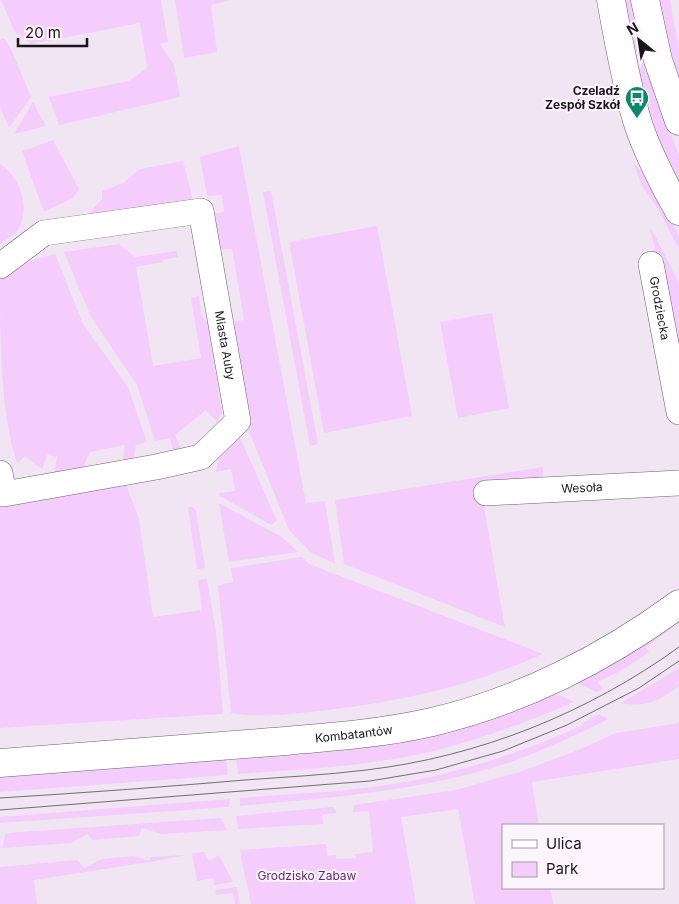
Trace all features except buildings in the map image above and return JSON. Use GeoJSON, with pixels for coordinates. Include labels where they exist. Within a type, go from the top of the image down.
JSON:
{"type":"FeatureCollection","features":[{"type":"Feature","properties":{"kind":"street"},"geometry":{"type":"LineString","coordinates":[[611,0],[623,65],[637,119],[670,195],[679,211]]}},
{"type":"Feature","properties":{"kind":"street"},"geometry":{"type":"LineString","coordinates":[[645,0],[658,60],[679,121]]}},
{"type":"Feature","properties":{"kind":"street","name":"Miasta Auby"},"geometry":{"type":"LineString","coordinates":[[0,266],[44,233],[201,211],[238,421],[201,457],[156,467],[4,494],[0,473]]}},
{"type":"Feature","properties":{"kind":"street","name":"Grodziecka"},"geometry":{"type":"LineString","coordinates":[[651,264],[679,412]]}},
{"type":"Feature","properties":{"kind":"street","name":"Wesoła"},"geometry":{"type":"LineString","coordinates":[[486,493],[679,483]]}},
{"type":"Feature","properties":{"kind":"street","name":"Kombatantów"},"geometry":{"type":"LineString","coordinates":[[0,763],[370,734],[433,722],[494,703],[557,677],[619,645],[679,604]]}},
{"type":"Feature","properties":{"kind":"green space"},"geometry":{"type":"Polygon","coordinates":[[[1,0],[161,0],[168,42],[160,44],[174,65],[180,97],[59,125],[49,97],[129,81],[147,68],[140,23],[31,44],[15,32],[1,0]]]}},
{"type":"Feature","properties":{"kind":"green space"},"geometry":{"type":"Polygon","coordinates":[[[175,0],[231,0],[211,5],[217,52],[184,58],[175,0]]]}},
{"type":"Feature","properties":{"kind":"green space"},"geometry":{"type":"Polygon","coordinates":[[[621,0],[633,0],[664,118],[679,155],[679,185],[652,117],[638,71],[621,0]]]}},
{"type":"Feature","properties":{"kind":"green space"},"geometry":{"type":"Polygon","coordinates":[[[659,0],[670,0],[679,49],[679,83],[662,18],[659,0]]]}},
{"type":"Feature","properties":{"kind":"green space"},"geometry":{"type":"Polygon","coordinates":[[[4,38],[11,49],[31,97],[9,128],[0,107],[0,40],[4,38]]]}},
{"type":"Feature","properties":{"kind":"green space"},"geometry":{"type":"Polygon","coordinates":[[[33,102],[46,126],[14,134],[33,102]]]}},
{"type":"Feature","properties":{"kind":"green space"},"geometry":{"type":"Polygon","coordinates":[[[53,140],[79,189],[73,198],[44,212],[22,151],[53,140]]]}},
{"type":"Feature","properties":{"kind":"green space"},"geometry":{"type":"Polygon","coordinates":[[[239,146],[306,503],[325,501],[335,564],[310,552],[289,530],[248,429],[230,322],[244,320],[232,249],[215,250],[211,214],[224,212],[222,195],[207,196],[200,157],[239,146]]]}},
{"type":"Feature","properties":{"kind":"green space"},"geometry":{"type":"Polygon","coordinates":[[[183,161],[193,201],[83,220],[102,199],[102,191],[123,183],[140,169],[183,161]]]}},
{"type":"Feature","properties":{"kind":"green space"},"geometry":{"type":"Polygon","coordinates":[[[633,162],[652,185],[679,236],[679,249],[658,209],[641,184],[633,162]]]}},
{"type":"Feature","properties":{"kind":"green space"},"geometry":{"type":"Polygon","coordinates":[[[0,164],[18,185],[24,204],[21,224],[16,232],[0,244],[0,164]]]}},
{"type":"Feature","properties":{"kind":"green space"},"geometry":{"type":"Polygon","coordinates":[[[271,191],[318,444],[310,446],[263,192],[271,191]]]}},
{"type":"Feature","properties":{"kind":"green space"},"geometry":{"type":"Polygon","coordinates":[[[377,226],[412,416],[324,433],[289,242],[377,226]]]}},
{"type":"Feature","properties":{"kind":"green space"},"geometry":{"type":"Polygon","coordinates":[[[650,229],[679,283],[679,348],[650,229]]]}},
{"type":"Feature","properties":{"kind":"green space"},"geometry":{"type":"Polygon","coordinates":[[[119,244],[135,257],[177,251],[178,257],[136,267],[153,366],[201,358],[191,298],[199,296],[202,317],[208,324],[222,412],[217,422],[206,410],[175,435],[182,451],[174,454],[170,438],[155,441],[137,385],[91,317],[64,252],[119,244]]]}},
{"type":"Feature","properties":{"kind":"green space"},"geometry":{"type":"Polygon","coordinates":[[[55,254],[83,324],[128,387],[147,442],[136,445],[133,462],[122,465],[125,445],[90,452],[81,472],[53,477],[57,457],[47,455],[42,469],[25,456],[17,463],[11,443],[2,373],[0,279],[22,263],[55,254]]]}},
{"type":"Feature","properties":{"kind":"green space"},"geometry":{"type":"Polygon","coordinates":[[[492,313],[509,408],[458,418],[440,322],[492,313]]]}},
{"type":"Feature","properties":{"kind":"green space"},"geometry":{"type":"Polygon","coordinates":[[[238,433],[277,521],[271,525],[220,496],[219,493],[235,491],[231,469],[216,472],[221,448],[238,433]]]}},
{"type":"Feature","properties":{"kind":"green space"},"geometry":{"type":"Polygon","coordinates":[[[543,467],[543,481],[484,492],[485,513],[505,627],[344,564],[335,500],[543,467]]]}},
{"type":"Feature","properties":{"kind":"green space"},"geometry":{"type":"Polygon","coordinates":[[[125,482],[139,519],[153,617],[202,610],[198,580],[207,579],[216,631],[223,714],[0,728],[0,503],[125,482]]]}},
{"type":"Feature","properties":{"kind":"green space"},"geometry":{"type":"Polygon","coordinates":[[[219,503],[282,537],[298,552],[229,562],[219,503]]]}},
{"type":"Feature","properties":{"kind":"green space"},"geometry":{"type":"Polygon","coordinates":[[[188,507],[193,507],[196,511],[205,568],[197,569],[188,507]]]}},
{"type":"Feature","properties":{"kind":"green space"},"geometry":{"type":"Polygon","coordinates":[[[302,557],[309,564],[543,654],[488,676],[406,698],[286,714],[253,715],[231,713],[218,585],[233,582],[231,568],[302,557]]]}},
{"type":"Feature","properties":{"kind":"green space"},"geometry":{"type":"Polygon","coordinates":[[[679,619],[679,623],[646,647],[649,652],[624,669],[598,682],[603,689],[596,692],[577,683],[577,681],[679,619]]]}},
{"type":"Feature","properties":{"kind":"green space"},"geometry":{"type":"Polygon","coordinates":[[[679,668],[679,686],[665,696],[645,704],[621,703],[679,668]]]}},
{"type":"Feature","properties":{"kind":"green space"},"geometry":{"type":"Polygon","coordinates":[[[550,695],[560,695],[574,702],[510,727],[445,748],[368,763],[238,774],[236,757],[550,695]]]}},
{"type":"Feature","properties":{"kind":"green space"},"geometry":{"type":"Polygon","coordinates":[[[599,714],[608,719],[536,752],[478,772],[411,787],[377,792],[240,806],[240,798],[340,791],[427,778],[480,764],[532,746],[583,725],[582,723],[599,714]]]}},
{"type":"Feature","properties":{"kind":"green space","name":"Grodzisko Zabaw"},"geometry":{"type":"Polygon","coordinates":[[[679,723],[679,759],[532,782],[539,824],[502,824],[502,889],[550,889],[553,904],[475,904],[458,809],[401,817],[416,904],[251,904],[240,850],[326,844],[327,856],[336,855],[336,859],[356,858],[355,854],[373,852],[369,811],[353,812],[354,805],[456,790],[519,772],[576,751],[616,733],[679,723]]]}},
{"type":"Feature","properties":{"kind":"green space"},"geometry":{"type":"Polygon","coordinates":[[[226,758],[228,775],[0,792],[0,775],[226,758]]]}},
{"type":"Feature","properties":{"kind":"green space"},"geometry":{"type":"Polygon","coordinates":[[[230,799],[229,807],[0,823],[0,817],[230,799]]]}},
{"type":"Feature","properties":{"kind":"green space"},"geometry":{"type":"Polygon","coordinates":[[[333,807],[336,813],[322,815],[323,824],[238,829],[236,816],[333,807]]]}},
{"type":"Feature","properties":{"kind":"green space"},"geometry":{"type":"Polygon","coordinates":[[[221,818],[227,830],[161,834],[142,828],[139,836],[92,840],[88,834],[71,843],[2,848],[6,833],[221,818]]]}},
{"type":"Feature","properties":{"kind":"green space"},"geometry":{"type":"Polygon","coordinates":[[[204,852],[209,861],[219,855],[233,882],[214,885],[213,878],[197,881],[192,853],[204,852]]]}},
{"type":"Feature","properties":{"kind":"green space"},"geometry":{"type":"Polygon","coordinates":[[[186,855],[34,880],[37,904],[0,904],[0,867],[78,860],[84,868],[102,859],[133,856],[149,861],[151,857],[186,855]]]}},
{"type":"Feature","properties":{"kind":"green space"},"geometry":{"type":"Polygon","coordinates":[[[237,887],[240,904],[235,904],[233,893],[216,895],[215,890],[237,887]]]}},
{"type":"Feature","properties":{"kind":"tram line"},"geometry":{"type":"LineString","coordinates":[[0,798],[336,773],[408,764],[449,755],[490,743],[570,711],[644,671],[679,647]]}},
{"type":"Feature","properties":{"kind":"tram line"},"geometry":{"type":"LineString","coordinates":[[0,810],[370,781],[436,770],[503,751],[567,725],[639,688],[679,661]]}},
{"type":"Feature","properties":{"kind":"place","name":"Czeladź Zespół Szkół"},"geometry":{"type":"Point","coordinates":[637,119]}}]}
